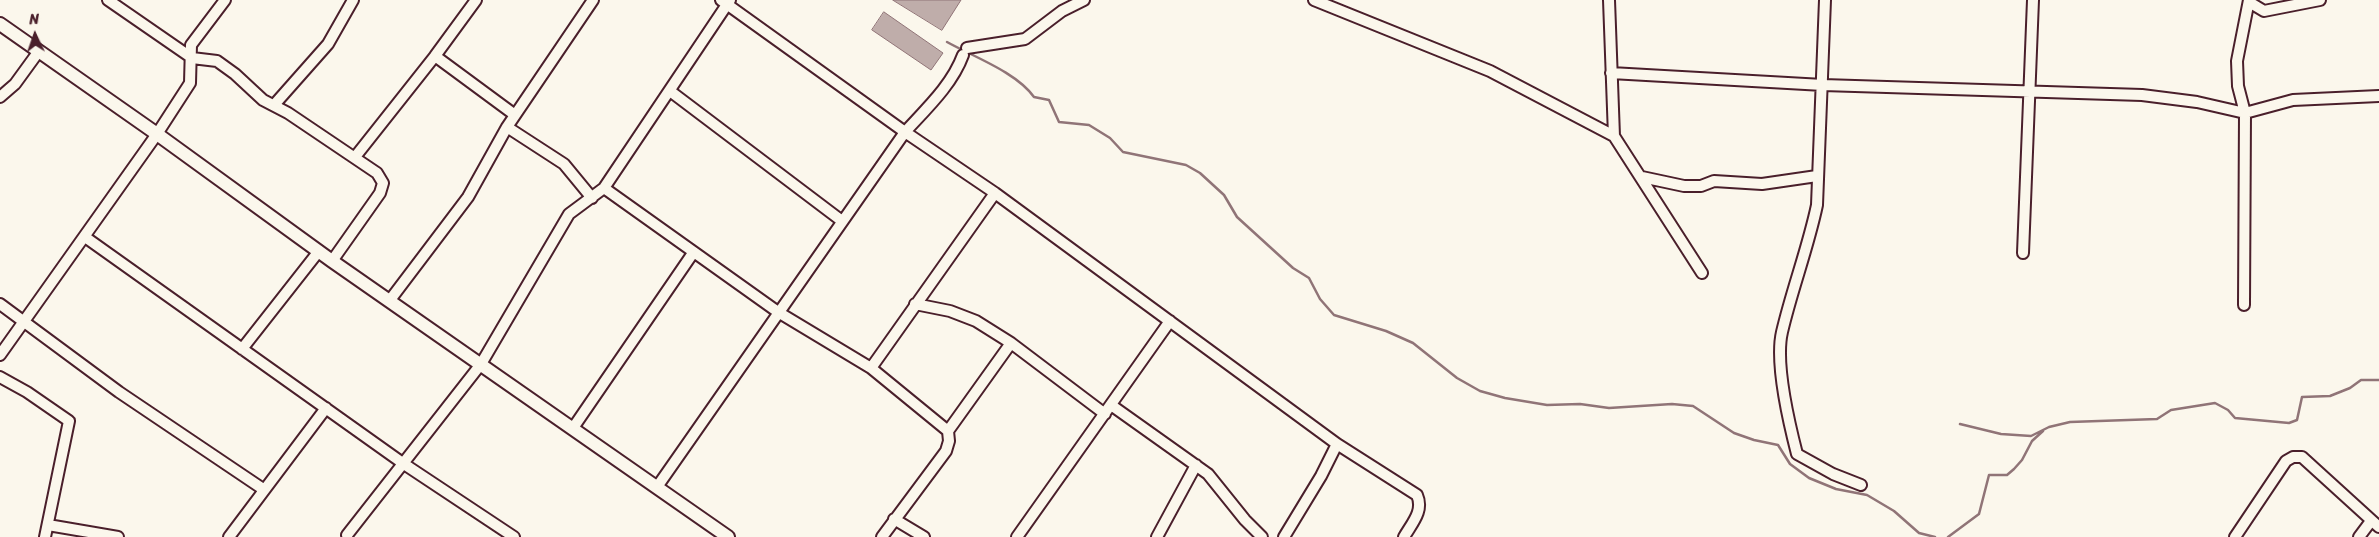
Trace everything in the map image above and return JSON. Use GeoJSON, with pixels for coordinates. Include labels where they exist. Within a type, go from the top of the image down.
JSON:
{"type":"FeatureCollection","features":[{"type":"Feature","properties":{"kind":"street"},"geometry":{"type":"LineString","coordinates":[[108,0],[192,58],[216,61],[235,74],[263,100],[274,105],[377,173],[383,183],[380,193],[332,261]]}},
{"type":"Feature","properties":{"kind":"street"},"geometry":{"type":"LineString","coordinates":[[0,355],[157,134],[190,82],[191,45],[225,0]]}},
{"type":"Feature","properties":{"kind":"street"},"geometry":{"type":"LineString","coordinates":[[274,105],[328,44],[352,0]]}},
{"type":"Feature","properties":{"kind":"street"},"geometry":{"type":"LineString","coordinates":[[355,157],[435,56],[476,0]]}},
{"type":"Feature","properties":{"kind":"street"},"geometry":{"type":"LineString","coordinates":[[390,300],[468,197],[507,127],[592,0]]}},
{"type":"Feature","properties":{"kind":"street"},"geometry":{"type":"LineString","coordinates":[[657,486],[905,132],[933,102],[958,70],[965,52],[1026,39],[1062,12],[1084,0]]}},
{"type":"Feature","properties":{"kind":"street"},"geometry":{"type":"LineString","coordinates":[[1314,0],[1490,72],[1614,136],[1702,272]]}},
{"type":"Feature","properties":{"kind":"street"},"geometry":{"type":"LineString","coordinates":[[1609,0],[1614,136]]}},
{"type":"Feature","properties":{"kind":"street"},"geometry":{"type":"LineString","coordinates":[[1825,0],[1823,85],[1816,205],[1811,235],[1782,333],[1781,363],[1791,432],[1797,454],[1833,474],[1861,485]]}},
{"type":"Feature","properties":{"kind":"street"},"geometry":{"type":"LineString","coordinates":[[2023,253],[2033,0]]}},
{"type":"Feature","properties":{"kind":"street"},"geometry":{"type":"LineString","coordinates":[[2244,305],[2245,113],[2238,86],[2237,61],[2249,1],[2264,11],[2320,0]]}},
{"type":"Feature","properties":{"kind":"street"},"geometry":{"type":"LineString","coordinates":[[347,535],[481,364],[569,214],[604,188],[670,91],[726,2],[905,132],[995,192],[1336,444],[1417,495],[1421,504],[1419,514],[1404,537]]}},
{"type":"Feature","properties":{"kind":"street"},"geometry":{"type":"LineString","coordinates":[[0,24],[157,134],[332,261],[728,537]]}},
{"type":"Feature","properties":{"kind":"street"},"geometry":{"type":"LineString","coordinates":[[0,97],[15,84],[39,51]]}},
{"type":"Feature","properties":{"kind":"street"},"geometry":{"type":"LineString","coordinates":[[435,56],[515,115]]}},
{"type":"Feature","properties":{"kind":"street"},"geometry":{"type":"LineString","coordinates":[[1611,73],[1823,85],[2142,95],[2196,102],[2245,113],[2293,100],[2379,96]]}},
{"type":"Feature","properties":{"kind":"street"},"geometry":{"type":"LineString","coordinates":[[670,91],[842,221]]}},
{"type":"Feature","properties":{"kind":"street"},"geometry":{"type":"LineString","coordinates":[[507,127],[564,164],[592,198]]}},
{"type":"Feature","properties":{"kind":"street"},"geometry":{"type":"LineString","coordinates":[[1642,177],[1684,186],[1701,186],[1714,181],[1762,184],[1818,176]]}},
{"type":"Feature","properties":{"kind":"street"},"geometry":{"type":"LineString","coordinates":[[604,188],[778,312],[871,368],[948,431]]}},
{"type":"Feature","properties":{"kind":"street"},"geometry":{"type":"LineString","coordinates":[[871,368],[914,304],[995,192]]}},
{"type":"Feature","properties":{"kind":"street"},"geometry":{"type":"LineString","coordinates":[[85,237],[404,464],[514,537]]}},
{"type":"Feature","properties":{"kind":"street"},"geometry":{"type":"LineString","coordinates":[[242,349],[319,251]]}},
{"type":"Feature","properties":{"kind":"street"},"geometry":{"type":"LineString","coordinates":[[573,428],[693,253]]}},
{"type":"Feature","properties":{"kind":"street"},"geometry":{"type":"LineString","coordinates":[[0,304],[119,392],[263,489]]}},
{"type":"Feature","properties":{"kind":"street"},"geometry":{"type":"LineString","coordinates":[[914,304],[950,311],[976,321],[1010,343],[1105,414]]}},
{"type":"Feature","properties":{"kind":"street"},"geometry":{"type":"LineString","coordinates":[[1017,537],[1170,321]]}},
{"type":"Feature","properties":{"kind":"street"},"geometry":{"type":"LineString","coordinates":[[882,537],[946,450],[949,441],[948,431],[1010,343]]}},
{"type":"Feature","properties":{"kind":"street"},"geometry":{"type":"LineString","coordinates":[[0,377],[27,392],[70,421],[45,537]]}},
{"type":"Feature","properties":{"kind":"street"},"geometry":{"type":"LineString","coordinates":[[1111,405],[1208,474],[1245,520],[1262,537]]}},
{"type":"Feature","properties":{"kind":"street"},"geometry":{"type":"LineString","coordinates":[[228,537],[326,408]]}},
{"type":"Feature","properties":{"kind":"street"},"geometry":{"type":"LineString","coordinates":[[1284,537],[1321,476],[1336,444]]}},
{"type":"Feature","properties":{"kind":"street"},"geometry":{"type":"LineString","coordinates":[[2235,537],[2286,461],[2293,457],[2302,457],[2375,524],[2359,537]]}},
{"type":"Feature","properties":{"kind":"street"},"geometry":{"type":"LineString","coordinates":[[1157,537],[1196,465]]}},
{"type":"Feature","properties":{"kind":"street"},"geometry":{"type":"LineString","coordinates":[[894,519],[924,537]]}},
{"type":"Feature","properties":{"kind":"street"},"geometry":{"type":"LineString","coordinates":[[48,525],[118,537]]}},
{"type":"Feature","properties":{"kind":"shaded area"},"geometry":{"type":"Polygon","coordinates":[[[893,0],[961,0],[942,30],[893,0]]]}},
{"type":"Feature","properties":{"kind":"shaded area"},"geometry":{"type":"Polygon","coordinates":[[[884,12],[943,53],[931,70],[872,30],[884,12]]]}},
{"type":"Feature","properties":{"kind":"waterway"},"geometry":{"type":"LineString","coordinates":[[947,42],[1006,73],[1017,80],[1034,97],[1049,100],[1059,122],[1089,125],[1110,138],[1123,152],[1186,165],[1200,173],[1224,195],[1237,217],[1293,268],[1309,278],[1320,299],[1334,315],[1386,331],[1413,343],[1457,378],[1480,391],[1505,398],[1547,405],[1580,404],[1609,408],[1672,404],[1693,406],[1734,433],[1778,445],[1790,464],[1809,478],[1836,489],[1867,495],[1894,511],[1919,533],[1935,537]]}},
{"type":"Feature","properties":{"kind":"waterway"},"geometry":{"type":"LineString","coordinates":[[1960,424],[2001,434],[2031,436],[2049,427],[2070,422],[2157,419],[2171,410],[2215,403],[2228,410],[2235,418],[2289,423],[2297,420],[2302,397],[2330,396],[2350,388],[2361,380],[2379,380]]}},
{"type":"Feature","properties":{"kind":"waterway"},"geometry":{"type":"LineString","coordinates":[[1948,537],[1979,514],[1989,475],[2007,475],[2022,460],[2032,441],[2043,431]]}}]}
